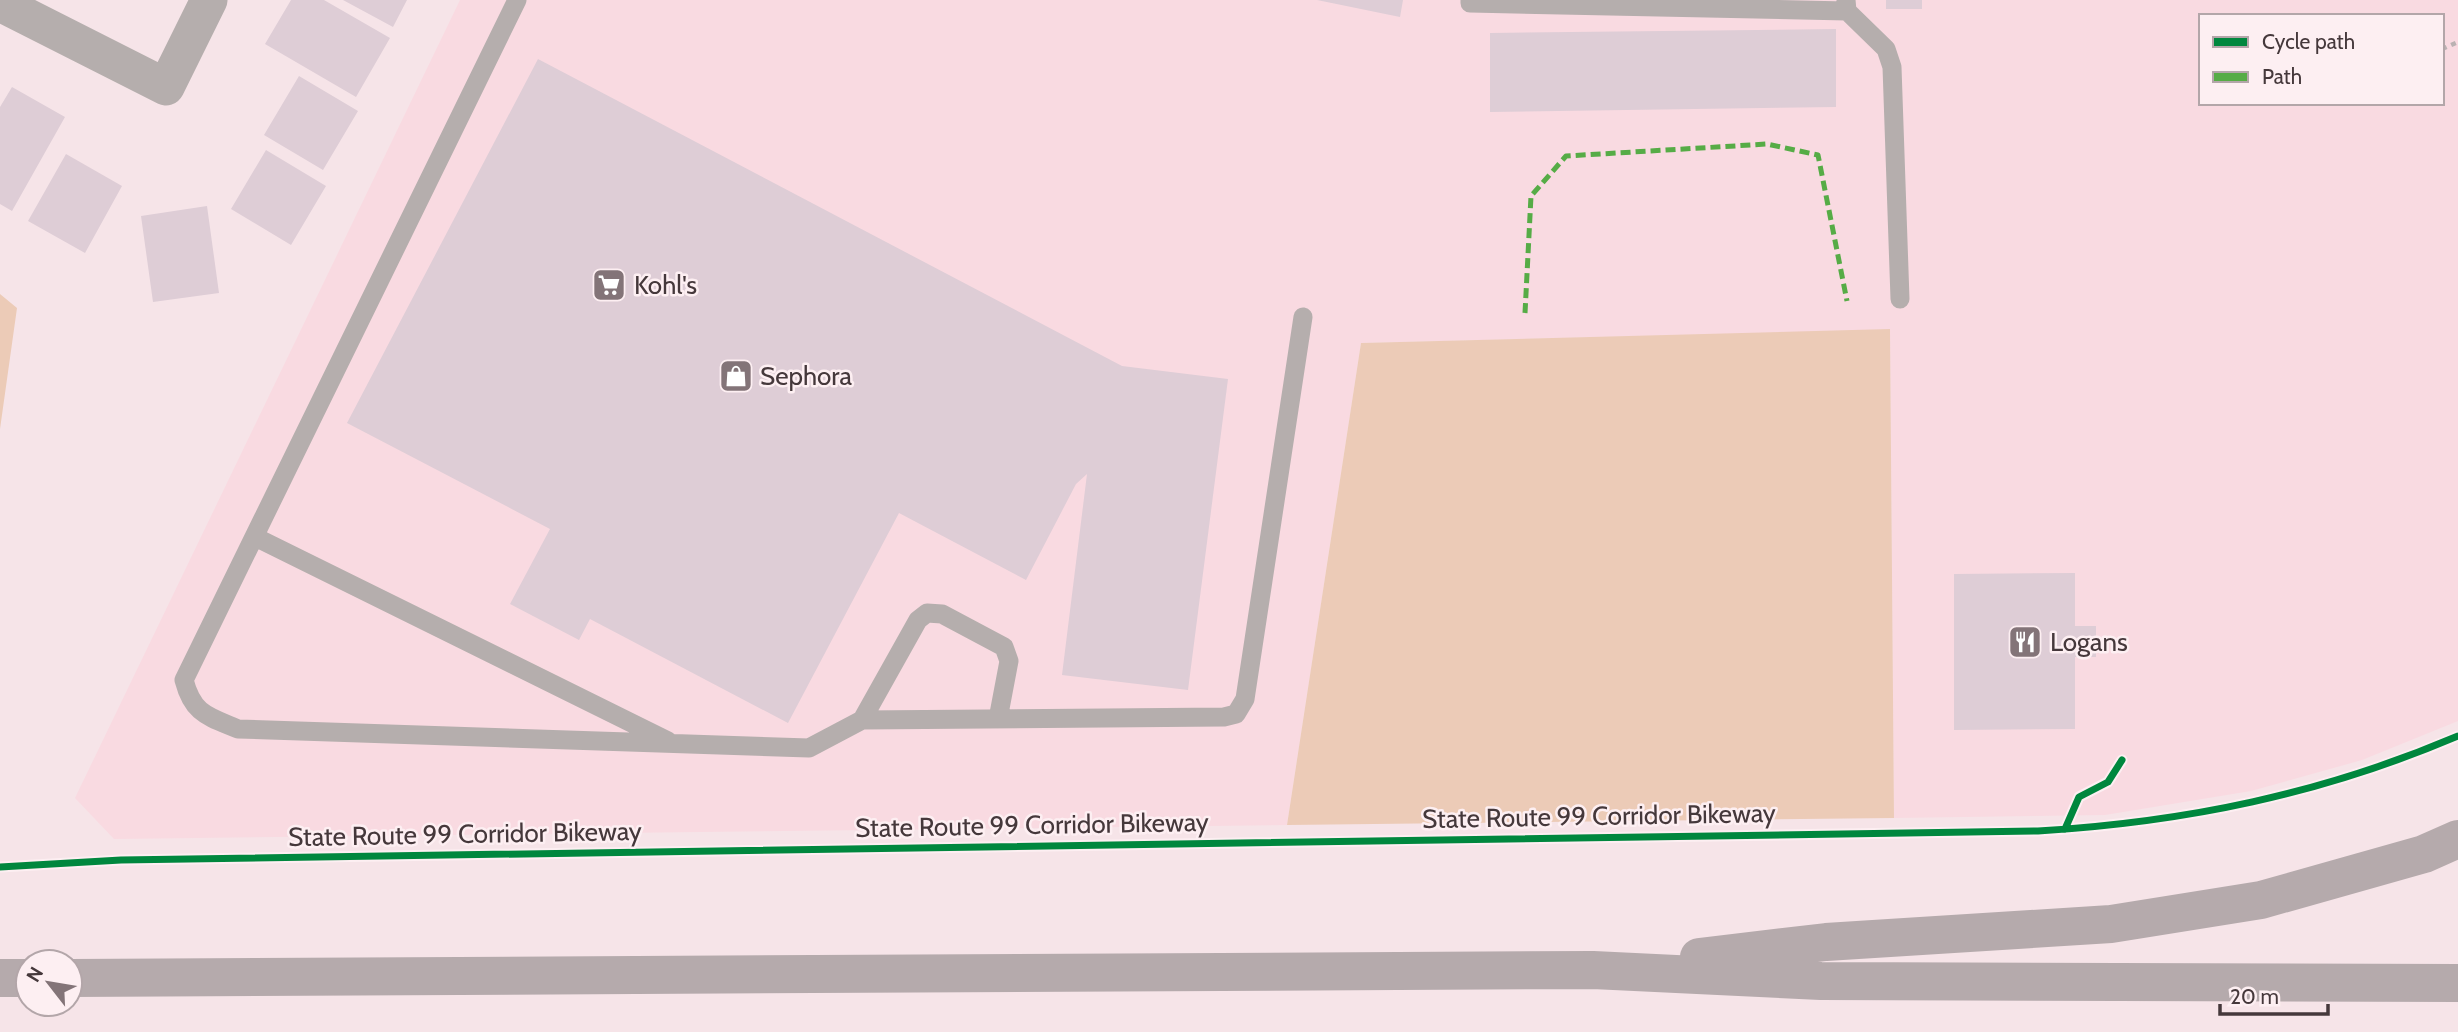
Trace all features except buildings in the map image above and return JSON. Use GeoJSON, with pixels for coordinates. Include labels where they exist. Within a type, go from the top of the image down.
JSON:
{"type":"FeatureCollection","features":[{"type":"Feature","properties":{"kind":"highway"},"geometry":{"type":"LineString","coordinates":[[1593,970],[1826,942],[2110,924],[2261,900],[2424,854],[2458,839]]}},
{"type":"Feature","properties":{"kind":"highway"},"geometry":{"type":"LineString","coordinates":[[84,978],[1593,970],[1821,981],[2458,983]]}},
{"type":"Feature","properties":{"kind":"street"},"geometry":{"type":"LineString","coordinates":[[0,3],[166,87],[209,0]]}},
{"type":"Feature","properties":{"kind":"lane"},"geometry":{"type":"LineString","coordinates":[[517,0],[184,680],[189,699],[205,716],[238,729],[809,748],[862,720],[1224,717],[1236,714],[1245,699],[1303,317]]}},
{"type":"Feature","properties":{"kind":"lane"},"geometry":{"type":"LineString","coordinates":[[1470,0],[1470,3],[1846,5],[1886,48],[1892,67],[1900,299]]}},
{"type":"Feature","properties":{"kind":"lane"},"geometry":{"type":"LineString","coordinates":[[255,537],[674,744]]}},
{"type":"Feature","properties":{"kind":"lane"},"geometry":{"type":"LineString","coordinates":[[862,720],[918,620],[928,613],[942,614],[1004,648],[1009,661],[998,719]]}},
{"type":"Feature","properties":{"kind":"shaded area"},"geometry":{"type":"Polygon","coordinates":[[[460,0],[2458,0],[2458,721],[2362,760],[2251,791],[2105,815],[1894,818],[1890,330],[1361,343],[1287,825],[114,839],[75,798],[460,0]]]}},
{"type":"Feature","properties":{"kind":"shaded area"},"geometry":{"type":"Polygon","coordinates":[[[0,294],[17,308],[0,429],[0,294]]]}},
{"type":"Feature","properties":{"kind":"shaded area"},"geometry":{"type":"Polygon","coordinates":[[[1890,329],[1894,818],[1287,825],[1361,343],[1890,329]]]}},
{"type":"Feature","properties":{"kind":"marked path"},"geometry":{"type":"LineString","coordinates":[[1525,313],[1531,196],[1566,156],[1767,144],[1818,155],[1847,301]]}},
{"type":"Feature","properties":{"kind":"cycle path","name":"State Route 99 Corridor Bikeway"},"geometry":{"type":"LineString","coordinates":[[0,867],[121,860],[2038,831],[2147,821],[2252,802],[2356,774],[2458,736]]}},
{"type":"Feature","properties":{"kind":"cycle path"},"geometry":{"type":"LineString","coordinates":[[2065,829],[2079,797],[2108,782],[2122,760]]}},
{"type":"Feature","properties":{"kind":"place","name":"Kohl's"},"geometry":{"type":"Point","coordinates":[609,285]}},
{"type":"Feature","properties":{"kind":"place","name":"Sephora"},"geometry":{"type":"Point","coordinates":[736,376]}},
{"type":"Feature","properties":{"kind":"place","name":"Logans"},"geometry":{"type":"Point","coordinates":[2025,642]}}]}
